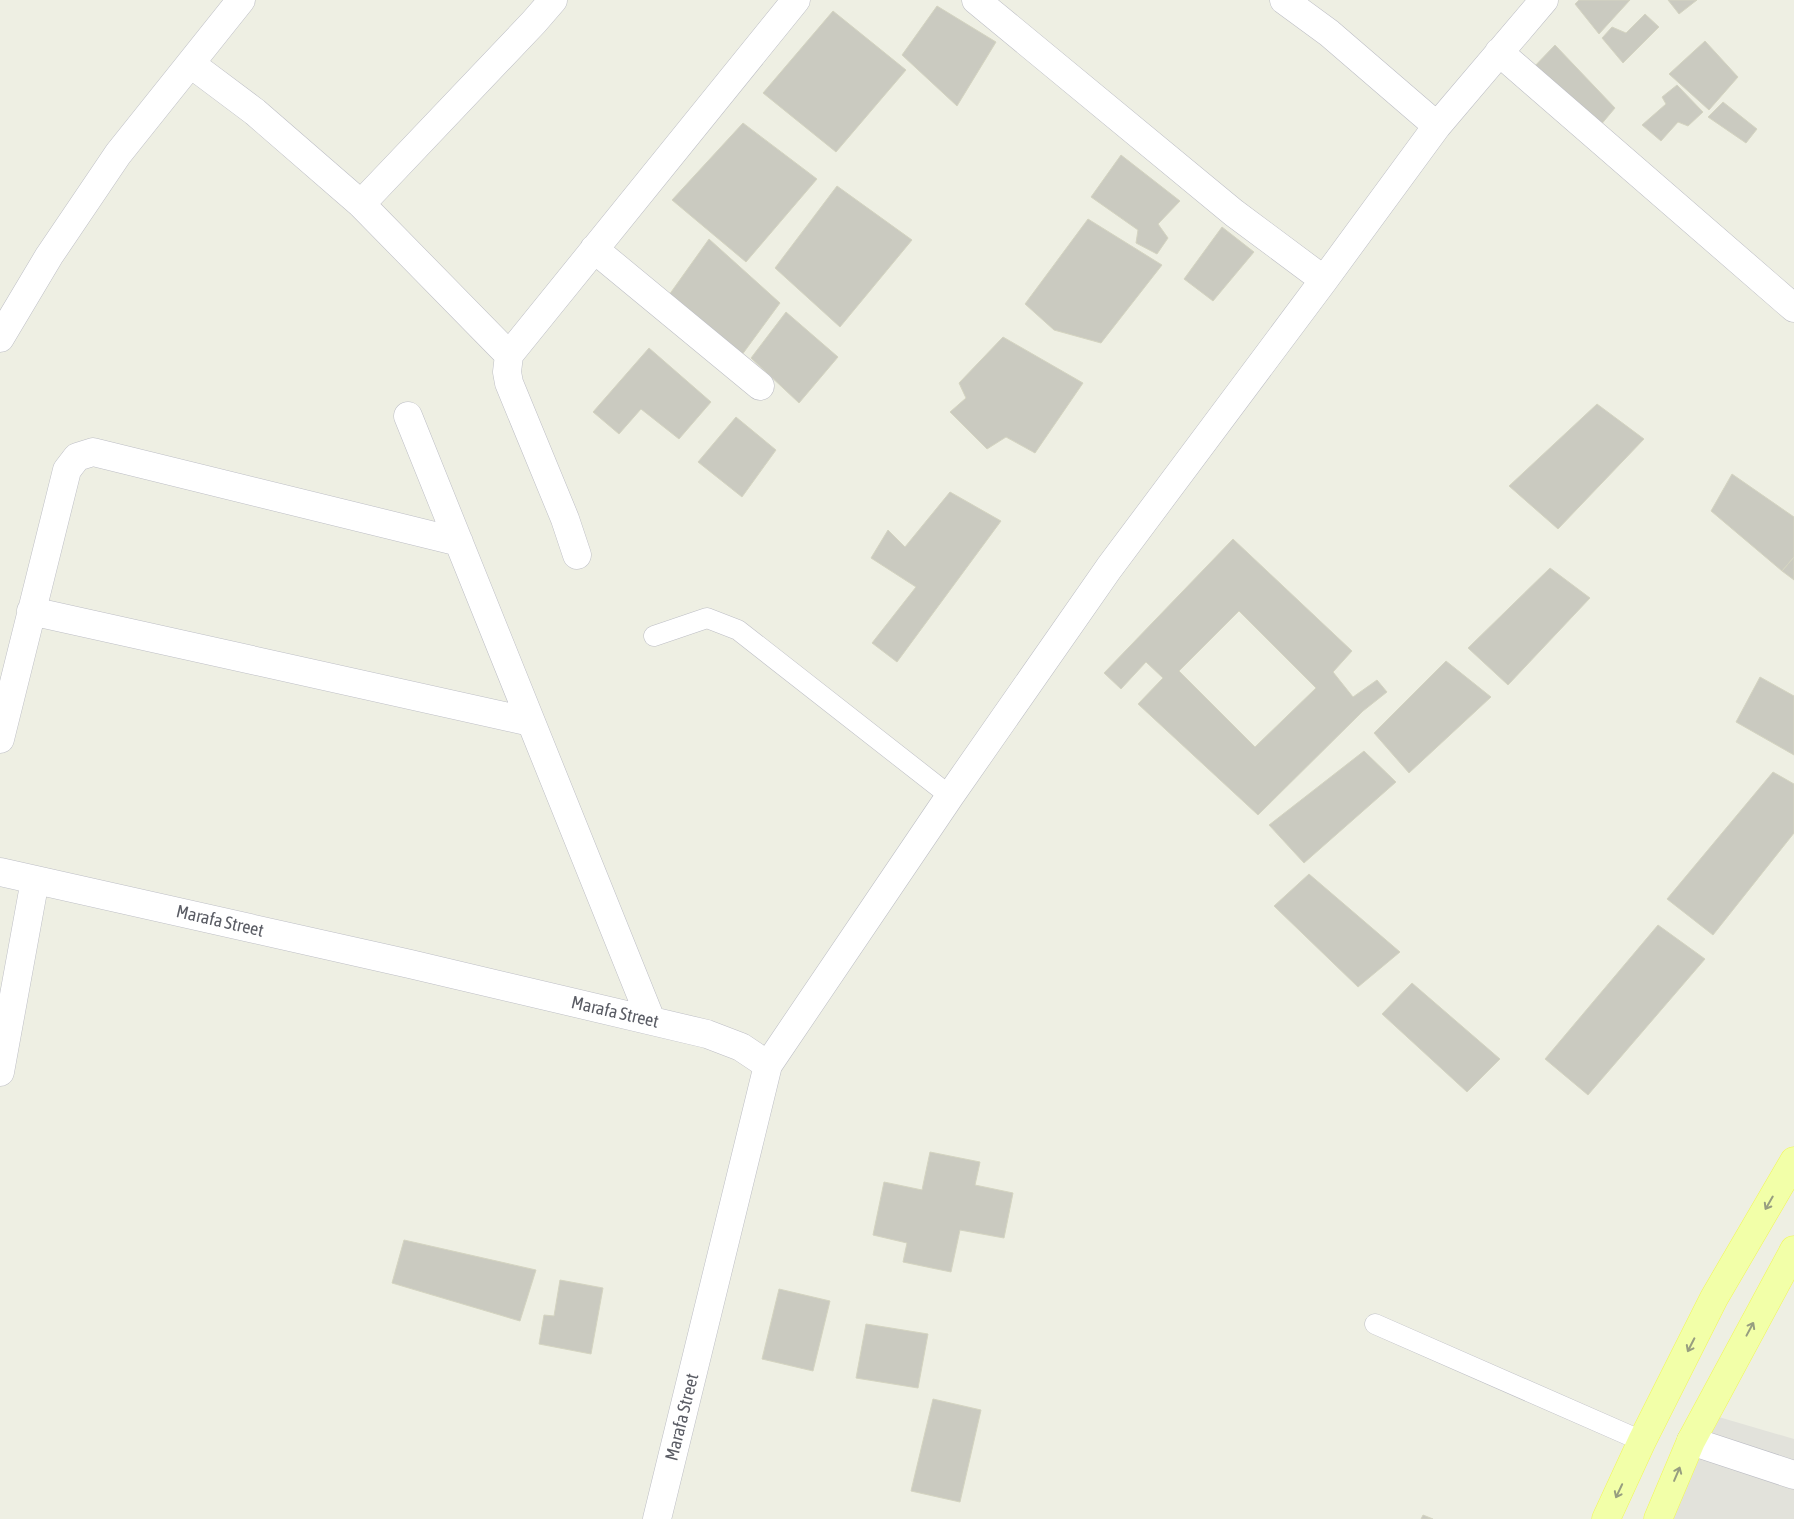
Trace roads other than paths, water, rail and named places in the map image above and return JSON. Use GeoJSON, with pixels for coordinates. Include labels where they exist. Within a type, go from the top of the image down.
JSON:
{"type":"FeatureCollection","features":[{"type":"Feature","properties":{"kind":"main road"},"geometry":{"type":"LineString","coordinates":[[1606,1519],[1642,1441],[1714,1298],[1794,1161]]}},
{"type":"Feature","properties":{"kind":"main road"},"geometry":{"type":"LineString","coordinates":[[1658,1519],[1691,1441],[1794,1250]]}},
{"type":"Feature","properties":{"kind":"street"},"geometry":{"type":"LineString","coordinates":[[0,338],[49,256],[118,154],[241,0]]}},
{"type":"Feature","properties":{"kind":"street"},"geometry":{"type":"LineString","coordinates":[[361,204],[553,0]]}},
{"type":"Feature","properties":{"kind":"street"},"geometry":{"type":"LineString","coordinates":[[577,555],[565,519],[509,383],[507,372],[509,355],[796,0]]}},
{"type":"Feature","properties":{"kind":"street"},"geometry":{"type":"LineString","coordinates":[[976,0],[1234,213],[1324,280]]}},
{"type":"Feature","properties":{"kind":"street"},"geometry":{"type":"LineString","coordinates":[[1284,0],[1329,33],[1437,126]]}},
{"type":"Feature","properties":{"kind":"street"},"geometry":{"type":"LineString","coordinates":[[768,1065],[950,796],[1109,568],[1437,126],[1544,0]]}},
{"type":"Feature","properties":{"kind":"street"},"geometry":{"type":"LineString","coordinates":[[1499,52],[1794,308]]}},
{"type":"Feature","properties":{"kind":"street"},"geometry":{"type":"LineString","coordinates":[[191,64],[255,112],[361,204],[509,355]]}},
{"type":"Feature","properties":{"kind":"street"},"geometry":{"type":"LineString","coordinates":[[594,249],[760,386]]}},
{"type":"Feature","properties":{"kind":"street"},"geometry":{"type":"LineString","coordinates":[[408,416],[651,1020]]}},
{"type":"Feature","properties":{"kind":"street"},"geometry":{"type":"LineString","coordinates":[[0,739],[67,470],[77,457],[93,452],[459,542]]}},
{"type":"Feature","properties":{"kind":"street"},"geometry":{"type":"LineString","coordinates":[[31,612],[531,722]]}},
{"type":"Feature","properties":{"kind":"street","name":"Marafa Street"},"geometry":{"type":"LineString","coordinates":[[0,872],[707,1034],[741,1047],[768,1065],[657,1519]]}},
{"type":"Feature","properties":{"kind":"street"},"geometry":{"type":"LineString","coordinates":[[0,1072],[35,880]]}},
{"type":"Feature","properties":{"kind":"street"},"geometry":{"type":"LineString","coordinates":[[1691,1441],[1794,1475]]}},
{"type":"Feature","properties":{"kind":"lane"},"geometry":{"type":"LineString","coordinates":[[654,636],[707,618],[738,630],[950,796]]}},
{"type":"Feature","properties":{"kind":"lane"},"geometry":{"type":"LineString","coordinates":[[1375,1324],[1642,1441]]}}]}
